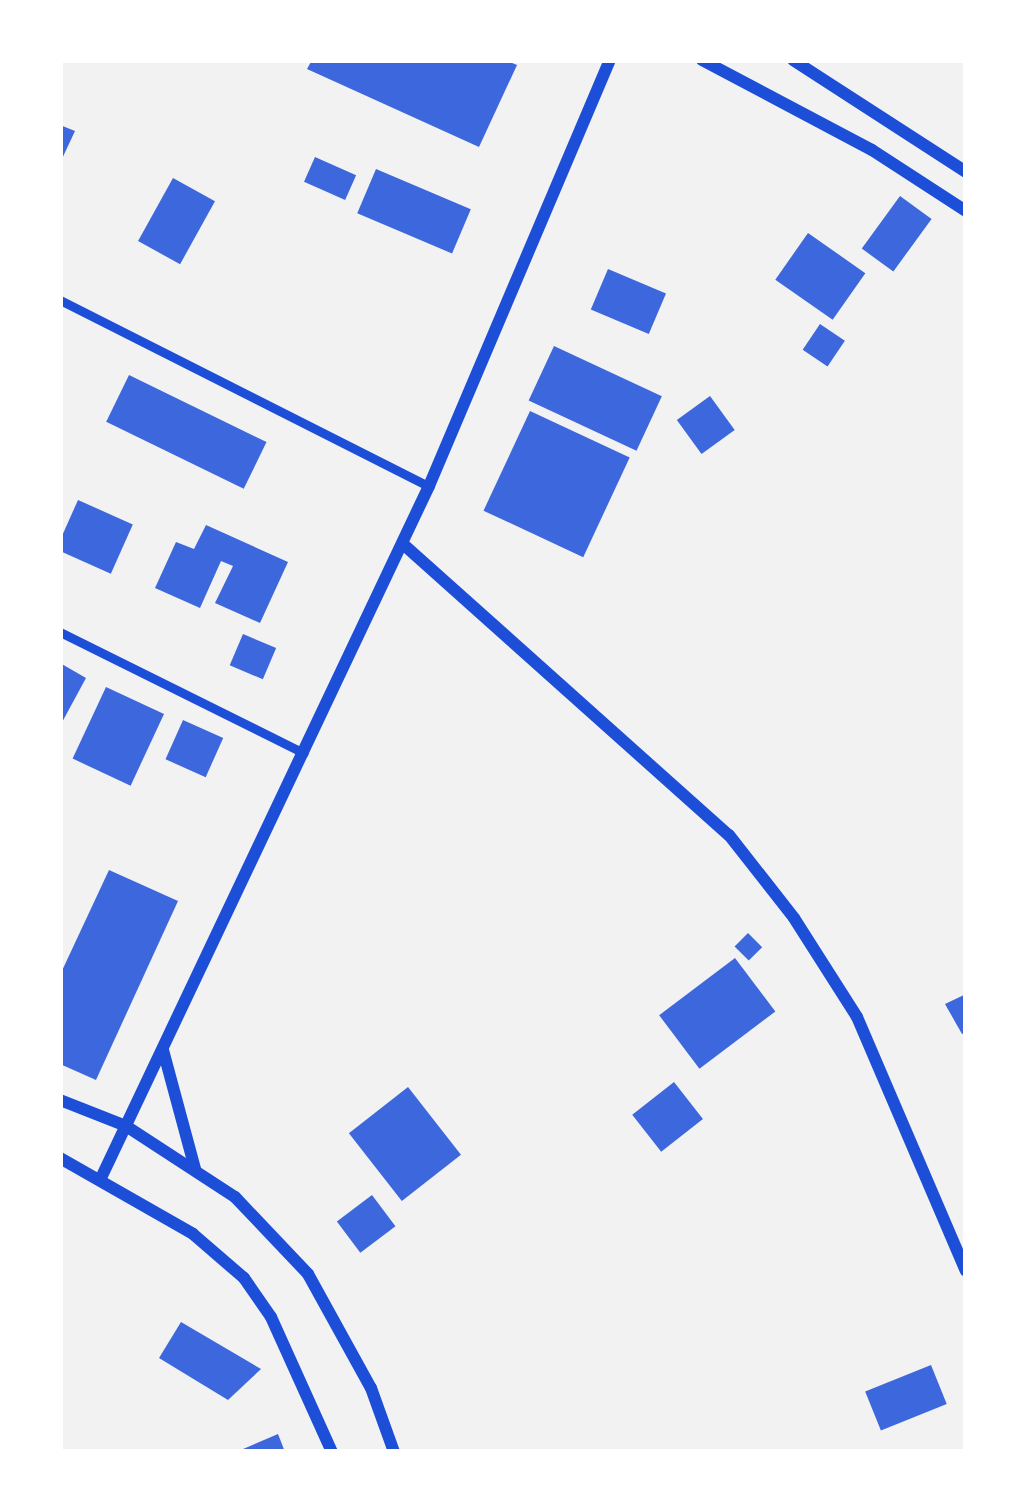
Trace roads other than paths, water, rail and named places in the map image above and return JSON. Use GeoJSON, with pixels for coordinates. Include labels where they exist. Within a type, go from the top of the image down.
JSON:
{"type":"FeatureCollection","features":[{"type":"Feature","properties":{"kind":"street"},"geometry":{"type":"LineString","coordinates":[[100,1178],[403,544],[610,60]]}},
{"type":"Feature","properties":{"kind":"street"},"geometry":{"type":"LineString","coordinates":[[702,60],[872,150],[966,211]]}},
{"type":"Feature","properties":{"kind":"street"},"geometry":{"type":"LineString","coordinates":[[793,60],[966,172]]}},
{"type":"Feature","properties":{"kind":"street"},"geometry":{"type":"LineString","coordinates":[[403,544],[729,836],[794,918],[857,1017],[966,1271]]}},
{"type":"Feature","properties":{"kind":"street"},"geometry":{"type":"LineString","coordinates":[[163,1049],[173,1111],[197,1173]]}},
{"type":"Feature","properties":{"kind":"street"},"geometry":{"type":"LineString","coordinates":[[60,1100],[127,1126],[235,1197],[308,1274],[371,1388],[394,1452]]}},
{"type":"Feature","properties":{"kind":"street"},"geometry":{"type":"LineString","coordinates":[[60,1158],[193,1234],[244,1277],[271,1317],[332,1452]]}},
{"type":"Feature","properties":{"kind":"lane"},"geometry":{"type":"LineString","coordinates":[[60,300],[429,486]]}},
{"type":"Feature","properties":{"kind":"lane"},"geometry":{"type":"LineString","coordinates":[[60,632],[304,753]]}}]}
